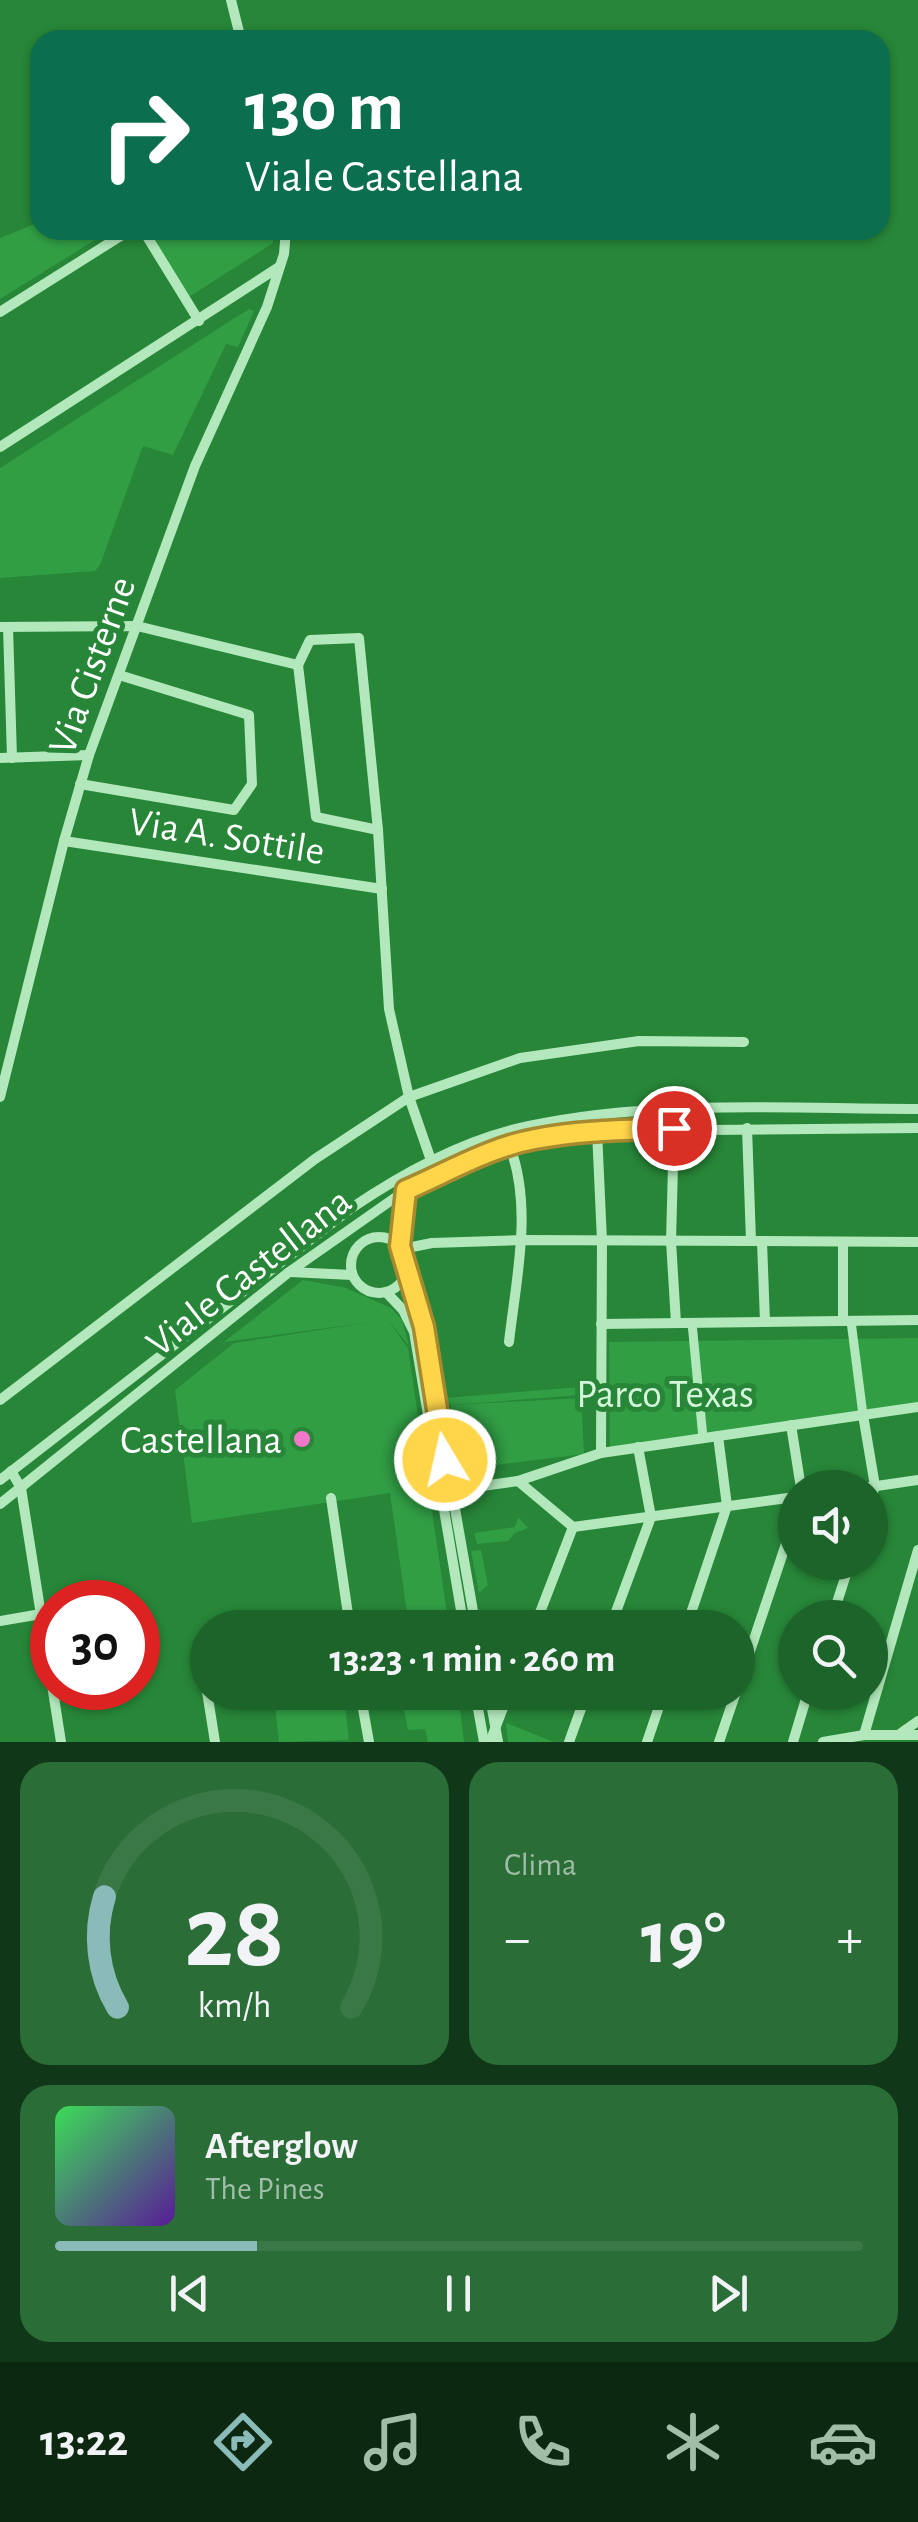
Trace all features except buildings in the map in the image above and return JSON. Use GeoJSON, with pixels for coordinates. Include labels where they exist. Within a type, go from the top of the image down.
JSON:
{"type":"FeatureCollection","features":[{"type":"Feature","properties":{"kind":"street"},"geometry":{"type":"LineString","coordinates":[[231,0],[239,30]]}},
{"type":"Feature","properties":{"kind":"street"},"geometry":{"type":"LineString","coordinates":[[0,312],[114,240]]}},
{"type":"Feature","properties":{"kind":"street"},"geometry":{"type":"LineString","coordinates":[[149,240],[199,321]]}},
{"type":"Feature","properties":{"kind":"street","name":"Via Cisterne"},"geometry":{"type":"LineString","coordinates":[[0,1097],[89,755],[195,466],[267,307],[284,240]]}},
{"type":"Feature","properties":{"kind":"street"},"geometry":{"type":"LineString","coordinates":[[0,448],[280,267]]}},
{"type":"Feature","properties":{"kind":"street"},"geometry":{"type":"LineString","coordinates":[[89,755],[6,758],[4,627],[137,626],[298,665]]}},
{"type":"Feature","properties":{"kind":"street"},"geometry":{"type":"LineString","coordinates":[[378,830],[316,817],[298,665],[310,640],[359,638],[378,830],[389,1009],[409,1097],[438,1176]]}},
{"type":"Feature","properties":{"kind":"street"},"geometry":{"type":"LineString","coordinates":[[80,784],[234,810],[252,784],[249,714],[119,675]]}},
{"type":"Feature","properties":{"kind":"street","name":"Via A. Sottile"},"geometry":{"type":"LineString","coordinates":[[64,841],[382,889]]}},
{"type":"Feature","properties":{"kind":"street"},"geometry":{"type":"LineString","coordinates":[[0,1400],[315,1159],[409,1097],[520,1058],[639,1041],[744,1042]]}},
{"type":"Feature","properties":{"kind":"street"},"geometry":{"type":"LineString","coordinates":[[0,1480],[399,1176],[502,1133],[595,1115],[727,1109],[918,1109]]}},
{"type":"Feature","properties":{"kind":"street"},"geometry":{"type":"LineString","coordinates":[[674,1128],[671,1241],[676,1323]]}},
{"type":"Feature","properties":{"kind":"street"},"geometry":{"type":"LineString","coordinates":[[747,1128],[765,1322]]}},
{"type":"Feature","properties":{"kind":"street","name":"Viale Castellana"},"geometry":{"type":"LineString","coordinates":[[0,1504],[289,1272],[358,1222],[406,1190],[510,1146],[532,1139],[598,1131],[918,1128]]}},
{"type":"Feature","properties":{"kind":"street"},"geometry":{"type":"LineString","coordinates":[[598,1131],[601,1453]]}},
{"type":"Feature","properties":{"kind":"street"},"geometry":{"type":"LineString","coordinates":[[509,1342],[522,1240],[517,1165],[510,1146]]}},
{"type":"Feature","properties":{"kind":"street"},"geometry":{"type":"LineString","coordinates":[[406,1190],[401,1247],[424,1327],[461,1610]]}},
{"type":"Feature","properties":{"kind":"street"},"geometry":{"type":"LineString","coordinates":[[350,1210],[364,1240]]}},
{"type":"Feature","properties":{"kind":"street"},"geometry":{"type":"LineString","coordinates":[[472,1610],[414,1332],[403,1310],[386,1292],[362,1288],[352,1275],[353,1252],[364,1240],[387,1237],[401,1247],[522,1240],[918,1242]]}},
{"type":"Feature","properties":{"kind":"street"},"geometry":{"type":"LineString","coordinates":[[843,1242],[847,1321],[863,1414],[868,1470]]}},
{"type":"Feature","properties":{"kind":"street"},"geometry":{"type":"LineString","coordinates":[[386,1292],[399,1284],[407,1270]]}},
{"type":"Feature","properties":{"kind":"street"},"geometry":{"type":"LineString","coordinates":[[289,1272],[352,1275]]}},
{"type":"Feature","properties":{"kind":"street"},"geometry":{"type":"LineString","coordinates":[[602,1324],[918,1320]]}},
{"type":"Feature","properties":{"kind":"street"},"geometry":{"type":"LineString","coordinates":[[692,1323],[703,1438]]}},
{"type":"Feature","properties":{"kind":"street"},"geometry":{"type":"LineString","coordinates":[[445,1492],[518,1482],[601,1453],[918,1407]]}},
{"type":"Feature","properties":{"kind":"street"},"geometry":{"type":"LineString","coordinates":[[791,1425],[798,1470]]}},
{"type":"Feature","properties":{"kind":"street"},"geometry":{"type":"LineString","coordinates":[[692,1610],[728,1506],[718,1436]]}},
{"type":"Feature","properties":{"kind":"street"},"geometry":{"type":"LineString","coordinates":[[617,1610],[651,1517],[638,1448]]}},
{"type":"Feature","properties":{"kind":"street"},"geometry":{"type":"LineString","coordinates":[[11,1471],[21,1488],[36,1580]]}},
{"type":"Feature","properties":{"kind":"street"},"geometry":{"type":"LineString","coordinates":[[888,1484],[918,1480]]}},
{"type":"Feature","properties":{"kind":"street"},"geometry":{"type":"LineString","coordinates":[[518,1482],[573,1528],[778,1499]]}},
{"type":"Feature","properties":{"kind":"street"},"geometry":{"type":"LineString","coordinates":[[330,1498],[347,1610]]}},
{"type":"Feature","properties":{"kind":"street"},"geometry":{"type":"LineString","coordinates":[[541,1610],[573,1528]]}},
{"type":"Feature","properties":{"kind":"street"},"geometry":{"type":"LineString","coordinates":[[864,1735],[918,1550]]}},
{"type":"Feature","properties":{"kind":"street"},"geometry":{"type":"LineString","coordinates":[[755,1636],[778,1568]]}},
{"type":"Feature","properties":{"kind":"street"},"geometry":{"type":"LineString","coordinates":[[0,1621],[30,1616]]}},
{"type":"Feature","properties":{"kind":"street"},"geometry":{"type":"LineString","coordinates":[[56,1710],[61,1742]]}},
{"type":"Feature","properties":{"kind":"street"},"geometry":{"type":"LineString","coordinates":[[210,1710],[215,1742]]}},
{"type":"Feature","properties":{"kind":"street"},"geometry":{"type":"LineString","coordinates":[[363,1710],[369,1742]]}},
{"type":"Feature","properties":{"kind":"street"},"geometry":{"type":"LineString","coordinates":[[479,1710],[487,1742]]}},
{"type":"Feature","properties":{"kind":"street"},"geometry":{"type":"LineString","coordinates":[[493,1710],[498,1742]]}},
{"type":"Feature","properties":{"kind":"street"},"geometry":{"type":"LineString","coordinates":[[487,1742],[502,1710]]}},
{"type":"Feature","properties":{"kind":"street"},"geometry":{"type":"LineString","coordinates":[[568,1742],[580,1710]]}},
{"type":"Feature","properties":{"kind":"street"},"geometry":{"type":"LineString","coordinates":[[647,1742],[658,1710]]}},
{"type":"Feature","properties":{"kind":"street"},"geometry":{"type":"LineString","coordinates":[[719,1742],[730,1710]]}},
{"type":"Feature","properties":{"kind":"street"},"geometry":{"type":"LineString","coordinates":[[793,1742],[803,1710]]}},
{"type":"Feature","properties":{"kind":"street"},"geometry":{"type":"LineString","coordinates":[[904,1738],[918,1721]]}},
{"type":"Feature","properties":{"kind":"street"},"geometry":{"type":"LineString","coordinates":[[822,1742],[864,1735],[918,1735]]}},
{"type":"Feature","properties":{"kind":"green space"},"geometry":{"type":"Polygon","coordinates":[[[30,226],[30,240],[95,240],[0,299],[0,238],[30,226]]]}},
{"type":"Feature","properties":{"kind":"green space"},"geometry":{"type":"Polygon","coordinates":[[[151,240],[273,240],[273,243],[189,297],[151,240]]]}},
{"type":"Feature","properties":{"kind":"green space"},"geometry":{"type":"Polygon","coordinates":[[[249,309],[254,311],[238,347],[226,344],[173,455],[143,446],[95,571],[0,578],[0,468],[249,309]]]}},
{"type":"Feature","properties":{"kind":"green space","name":"Castellana"},"geometry":{"type":"Polygon","coordinates":[[[303,1280],[346,1288],[391,1308],[402,1320],[409,1346],[387,1319],[408,1348],[447,1610],[407,1610],[390,1493],[192,1523],[175,1390],[234,1343],[371,1322],[224,1342],[303,1280]]]}},
{"type":"Feature","properties":{"kind":"green space","name":"Parco Texas"},"geometry":{"type":"Polygon","coordinates":[[[918,1338],[918,1407],[610,1452],[609,1342],[918,1338]]]}},
{"type":"Feature","properties":{"kind":"green space"},"geometry":{"type":"Polygon","coordinates":[[[580,1387],[581,1395],[451,1405],[445,1398],[580,1387]]]}},
{"type":"Feature","properties":{"kind":"green space"},"geometry":{"type":"Polygon","coordinates":[[[581,1398],[584,1454],[455,1470],[451,1405],[581,1398]]]}},
{"type":"Feature","properties":{"kind":"green space"},"geometry":{"type":"Polygon","coordinates":[[[518,1517],[528,1528],[508,1541],[477,1544],[474,1533],[515,1527],[518,1517]]]}},
{"type":"Feature","properties":{"kind":"green space"},"geometry":{"type":"Polygon","coordinates":[[[481,1550],[488,1585],[479,1593],[471,1551],[481,1550]]]}},
{"type":"Feature","properties":{"kind":"green space"},"geometry":{"type":"Polygon","coordinates":[[[275,1710],[346,1710],[349,1740],[279,1742],[275,1710]]]}},
{"type":"Feature","properties":{"kind":"green space"},"geometry":{"type":"Polygon","coordinates":[[[404,1710],[460,1710],[464,1742],[428,1742],[425,1729],[408,1730],[404,1710]]]}},
{"type":"Feature","properties":{"kind":"green space"},"geometry":{"type":"Polygon","coordinates":[[[506,1723],[554,1742],[508,1742],[506,1723]]]}},
{"type":"Feature","properties":{"kind":"place","name":"Castellana"},"geometry":{"type":"Point","coordinates":[302,1439]}},
{"type":"Feature","properties":{"kind":"route"},"geometry":{"type":"LineString","coordinates":[[445,1460],[424,1327],[400,1246],[406,1190],[447,1170],[532,1139],[674,1128]]}}]}
